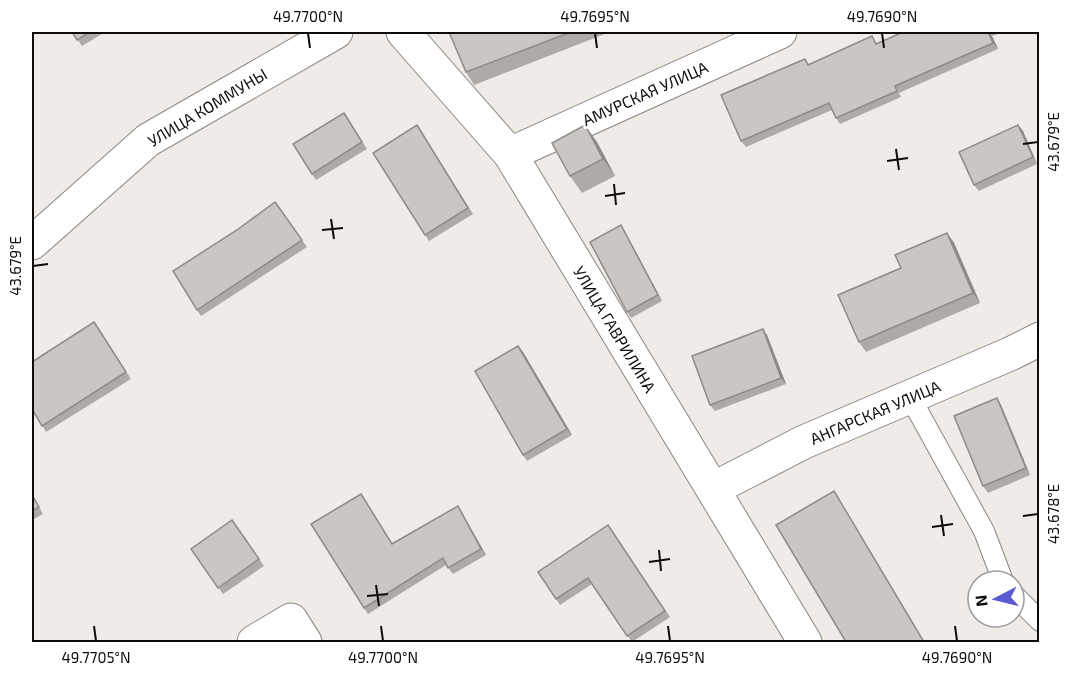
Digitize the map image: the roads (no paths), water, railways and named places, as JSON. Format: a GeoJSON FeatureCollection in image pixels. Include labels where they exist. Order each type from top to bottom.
{"type":"FeatureCollection","features":[{"type":"Feature","properties":{"kind":"street","name":"УЛИЦА КОММУНЫ"},"geometry":{"type":"LineString","coordinates":[[32,243],[148,140],[336,32]]}},
{"type":"Feature","properties":{"kind":"street","name":"УЛИЦА ГАВРИЛИНА"},"geometry":{"type":"LineString","coordinates":[[403,32],[510,154],[805,642]]}},
{"type":"Feature","properties":{"kind":"street","name":"АМУРСКАЯ УЛИЦА"},"geometry":{"type":"LineString","coordinates":[[510,154],[780,32]]}},
{"type":"Feature","properties":{"kind":"street","name":"АНГАРСКАЯ УЛИЦА"},"geometry":{"type":"LineString","coordinates":[[712,489],[804,442],[1040,339]]}},
{"type":"Feature","properties":{"kind":"street"},"geometry":{"type":"LineString","coordinates":[[254,642],[291,621],[305,642]]}},
{"type":"Feature","properties":{"kind":"lane"},"geometry":{"type":"LineString","coordinates":[[910,397],[984,531],[998,569]]}},
{"type":"Feature","properties":{"kind":"lane"},"geometry":{"type":"LineString","coordinates":[[1026,607],[1040,621]]}}]}
